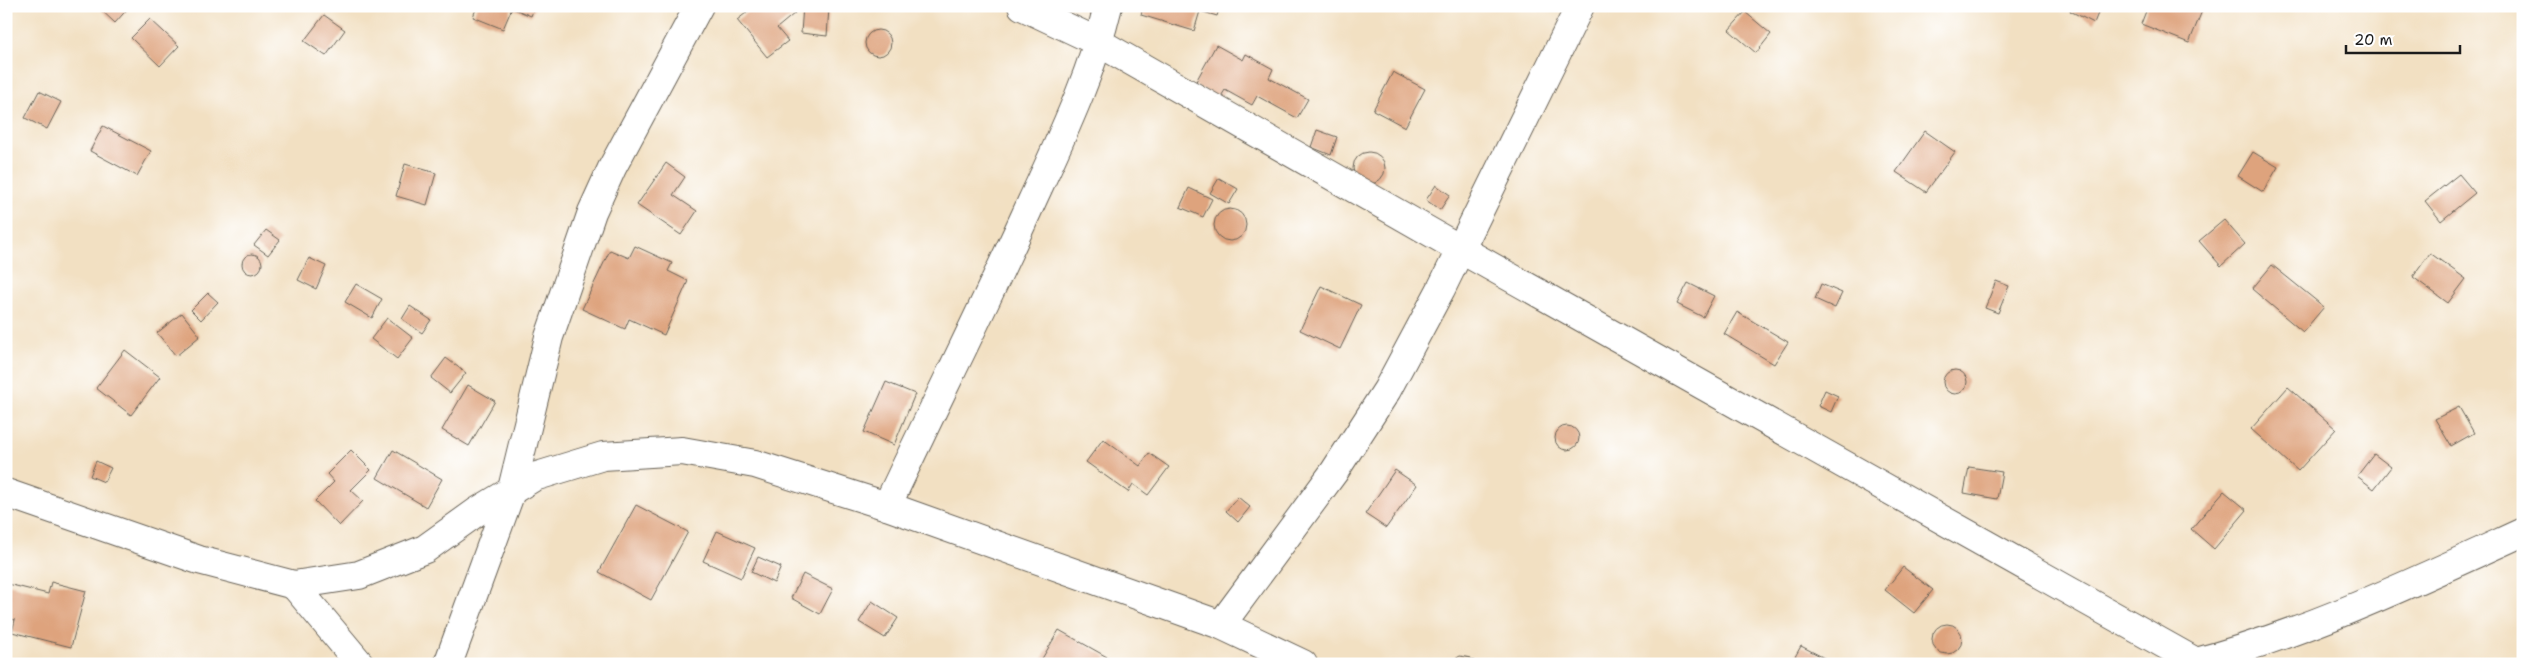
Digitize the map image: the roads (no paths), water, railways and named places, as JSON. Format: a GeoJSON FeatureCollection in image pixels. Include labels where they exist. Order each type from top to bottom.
{"type":"FeatureCollection","features":[{"type":"Feature","properties":{"kind":"street"},"geometry":{"type":"LineString","coordinates":[[448,664],[512,489],[549,337],[592,212],[612,168],[699,6]]}},
{"type":"Feature","properties":{"kind":"street"},"geometry":{"type":"LineString","coordinates":[[1022,6],[1098,42],[2193,663],[2244,649],[2316,623],[2523,532]]}},
{"type":"Feature","properties":{"kind":"street"},"geometry":{"type":"LineString","coordinates":[[887,506],[1018,233],[1067,124],[1098,42],[1108,6]]}},
{"type":"Feature","properties":{"kind":"street"},"geometry":{"type":"LineString","coordinates":[[1220,625],[1334,472],[1386,390],[1460,249],[1580,6]]}},
{"type":"Feature","properties":{"kind":"street"},"geometry":{"type":"LineString","coordinates":[[6,493],[199,560],[294,585],[359,575],[425,549],[512,489],[534,477],[603,456],[682,451],[755,464],[887,506],[1220,625],[1304,664]]}},
{"type":"Feature","properties":{"kind":"street"},"geometry":{"type":"LineString","coordinates":[[294,585],[360,664]]}}]}
